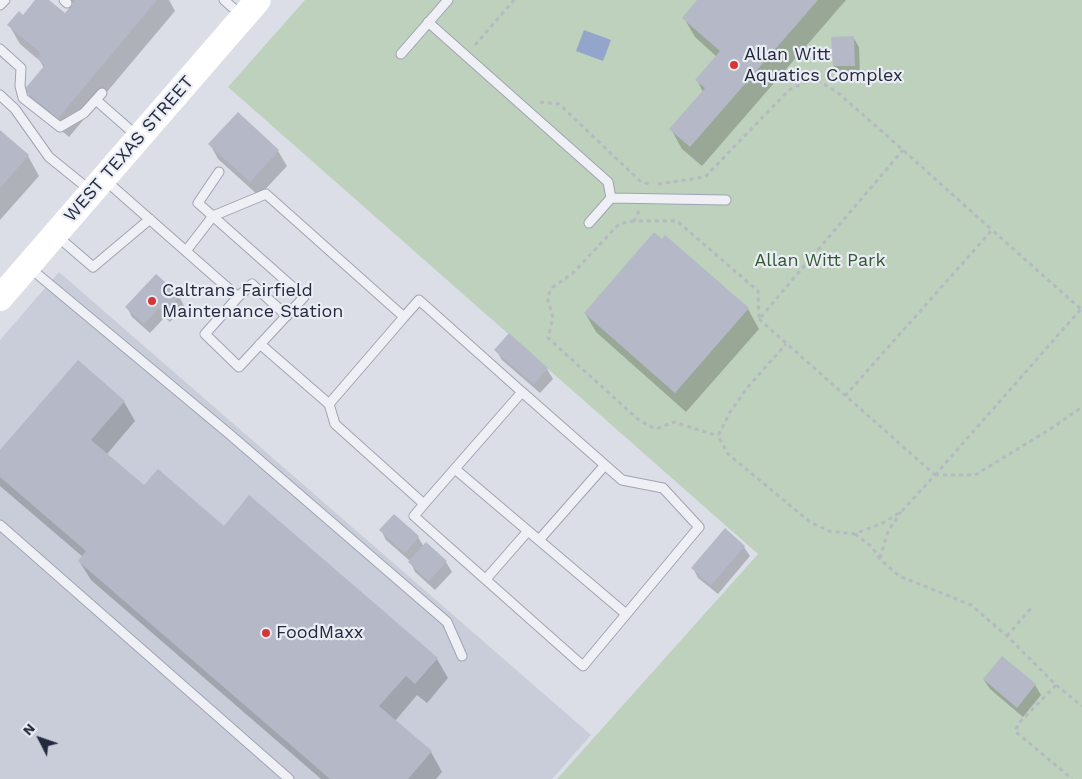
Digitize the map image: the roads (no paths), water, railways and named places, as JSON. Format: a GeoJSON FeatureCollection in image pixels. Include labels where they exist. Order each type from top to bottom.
{"type":"FeatureCollection","features":[{"type":"Feature","properties":{"kind":"main road","name":"WEST TEXAS STREET"},"geometry":{"type":"LineString","coordinates":[[0,298],[97,184],[251,9]]}},
{"type":"Feature","properties":{"kind":"lane"},"geometry":{"type":"LineString","coordinates":[[0,5],[5,0]]}},
{"type":"Feature","properties":{"kind":"lane"},"geometry":{"type":"LineString","coordinates":[[224,0],[251,9]]}},
{"type":"Feature","properties":{"kind":"lane"},"geometry":{"type":"LineString","coordinates":[[400,54],[448,0]]}},
{"type":"Feature","properties":{"kind":"lane"},"geometry":{"type":"LineString","coordinates":[[428,22],[608,182],[611,198]]}},
{"type":"Feature","properties":{"kind":"lane"},"geometry":{"type":"LineString","coordinates":[[0,49],[21,68],[20,86],[23,98],[60,127],[84,113],[99,96],[139,137]]}},
{"type":"Feature","properties":{"kind":"lane"},"geometry":{"type":"LineString","coordinates":[[0,95],[15,109],[50,157],[97,184],[150,219],[238,297]]}},
{"type":"Feature","properties":{"kind":"lane"},"geometry":{"type":"LineString","coordinates":[[219,172],[198,202],[304,297],[287,316],[239,367],[205,334],[252,284],[287,316]]}},
{"type":"Feature","properties":{"kind":"lane"},"geometry":{"type":"LineString","coordinates":[[186,250],[213,216],[266,194],[404,317]]}},
{"type":"Feature","properties":{"kind":"lane"},"geometry":{"type":"LineString","coordinates":[[611,198],[726,200]]}},
{"type":"Feature","properties":{"kind":"lane"},"geometry":{"type":"LineString","coordinates":[[589,223],[611,198]]}},
{"type":"Feature","properties":{"kind":"lane"},"geometry":{"type":"LineString","coordinates":[[54,234],[93,267],[150,219]]}},
{"type":"Feature","properties":{"kind":"lane"},"geometry":{"type":"LineString","coordinates":[[28,266],[227,432],[447,622],[462,656]]}},
{"type":"Feature","properties":{"kind":"lane"},"geometry":{"type":"LineString","coordinates":[[329,404],[419,300],[622,480],[662,488],[699,527],[583,666],[414,516],[522,392]]}},
{"type":"Feature","properties":{"kind":"lane"},"geometry":{"type":"LineString","coordinates":[[260,344],[329,404],[335,424],[424,504]]}},
{"type":"Feature","properties":{"kind":"lane"},"geometry":{"type":"LineString","coordinates":[[539,540],[604,465]]}},
{"type":"Feature","properties":{"kind":"lane"},"geometry":{"type":"LineString","coordinates":[[455,469],[626,614]]}},
{"type":"Feature","properties":{"kind":"lane"},"geometry":{"type":"LineString","coordinates":[[0,525],[289,779]]}},
{"type":"Feature","properties":{"kind":"lane"},"geometry":{"type":"LineString","coordinates":[[486,579],[528,531]]}},
{"type":"Feature","properties":{"kind":"water"},"geometry":{"type":"Polygon","coordinates":[[[584,30],[611,40],[603,61],[576,51],[584,30]]]}},
{"type":"Feature","properties":{"kind":"place","name":"Allan Witt Aquatics Complex"},"geometry":{"type":"Point","coordinates":[734,65]}},
{"type":"Feature","properties":{"kind":"place","name":"Caltrans Fairfield Maintenance Station"},"geometry":{"type":"Point","coordinates":[152,301]}},
{"type":"Feature","properties":{"kind":"place","name":"FoodMaxx"},"geometry":{"type":"Point","coordinates":[266,633]}},
{"type":"Feature","properties":{"kind":"park label","name":"Allan Witt Park"},"geometry":{"type":"Point","coordinates":[820,261]}}]}
